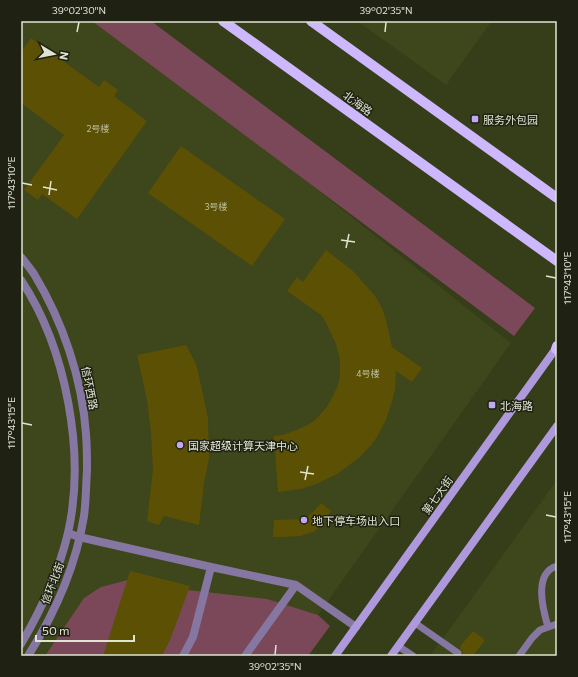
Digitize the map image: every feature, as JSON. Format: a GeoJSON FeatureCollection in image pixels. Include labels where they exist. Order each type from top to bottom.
{"type":"FeatureCollection","features":[{"type":"Feature","properties":{"kind":"main road","name":"北海路"},"geometry":{"type":"LineString","coordinates":[[223,21],[553,258],[557,264]]}},
{"type":"Feature","properties":{"kind":"main road"},"geometry":{"type":"LineString","coordinates":[[311,21],[557,198]]}},
{"type":"Feature","properties":{"kind":"main road","name":"第七大街"},"geometry":{"type":"LineString","coordinates":[[335,656],[557,348]]}},
{"type":"Feature","properties":{"kind":"main road"},"geometry":{"type":"LineString","coordinates":[[391,656],[557,426]]}},
{"type":"Feature","properties":{"kind":"street","name":"信环西路"},"geometry":{"type":"LineString","coordinates":[[21,256],[33,272],[54,311],[74,364],[79,384],[86,435],[87,456],[86,496],[79,537]]}},
{"type":"Feature","properties":{"kind":"street"},"geometry":{"type":"LineString","coordinates":[[21,280],[33,299],[48,330],[60,366],[68,402],[72,424],[74,487],[68,533],[79,537],[211,568],[296,584],[356,627]]}},
{"type":"Feature","properties":{"kind":"street","name":"信环北街"},"geometry":{"type":"LineString","coordinates":[[21,644],[44,601],[56,571],[68,533]]}},
{"type":"Feature","properties":{"kind":"street","name":"信环北街"},"geometry":{"type":"LineString","coordinates":[[28,656],[41,635],[60,596],[79,537]]}},
{"type":"Feature","properties":{"kind":"street"},"geometry":{"type":"LineString","coordinates":[[184,656],[193,637],[211,568]]}},
{"type":"Feature","properties":{"kind":"street"},"geometry":{"type":"LineString","coordinates":[[245,656],[296,584]]}},
{"type":"Feature","properties":{"kind":"lane"},"geometry":{"type":"LineString","coordinates":[[548,627],[544,613],[543,578],[550,569],[557,566]]}},
{"type":"Feature","properties":{"kind":"lane"},"geometry":{"type":"LineString","coordinates":[[415,623],[458,653]]}},
{"type":"Feature","properties":{"kind":"lane"},"geometry":{"type":"LineString","coordinates":[[519,656],[540,630],[557,624]]}},
{"type":"Feature","properties":{"kind":"lane"},"geometry":{"type":"LineString","coordinates":[[398,646],[413,656]]}},
{"type":"Feature","properties":{"kind":"shaded area"},"geometry":{"type":"Polygon","coordinates":[[[21,21],[104,21],[511,343],[289,656],[21,656],[21,21]]]}},
{"type":"Feature","properties":{"kind":"shaded area"},"geometry":{"type":"Polygon","coordinates":[[[92,21],[151,21],[535,308],[514,336],[92,21]]]}},
{"type":"Feature","properties":{"kind":"shaded area"},"geometry":{"type":"Polygon","coordinates":[[[357,21],[492,21],[446,85],[357,21]]]}},
{"type":"Feature","properties":{"kind":"shaded area"},"geometry":{"type":"Polygon","coordinates":[[[557,480],[557,656],[430,656],[557,480]]]}},
{"type":"Feature","properties":{"kind":"shaded area"},"geometry":{"type":"Polygon","coordinates":[[[139,577],[188,590],[267,599],[318,615],[330,626],[308,656],[45,656],[84,598],[101,587],[139,577]]]}},
{"type":"Feature","properties":{"kind":"building"},"geometry":{"type":"Polygon","coordinates":[[[31,38],[99,87],[104,80],[118,90],[114,96],[147,121],[77,219],[42,194],[38,200],[24,190],[64,135],[21,103],[21,52],[31,38]]]}},
{"type":"Feature","properties":{"kind":"building"},"geometry":{"type":"Polygon","coordinates":[[[181,146],[285,219],[252,266],[148,193],[181,146]]]}},
{"type":"Feature","properties":{"kind":"building"},"geometry":{"type":"Polygon","coordinates":[[[326,250],[353,271],[375,296],[382,308],[386,320],[392,347],[422,368],[412,382],[396,371],[395,389],[386,420],[377,437],[360,457],[337,474],[316,484],[301,489],[278,492],[274,436],[297,430],[311,423],[317,418],[331,400],[338,385],[340,376],[340,360],[336,344],[325,321],[321,315],[287,291],[297,277],[303,282],[326,250]]]}},
{"type":"Feature","properties":{"kind":"building","name":"国家超级计算天津中心"},"geometry":{"type":"Polygon","coordinates":[[[186,345],[196,364],[208,419],[209,458],[204,483],[199,525],[164,516],[159,525],[147,521],[153,470],[151,433],[147,400],[137,355],[186,345]]]}},
{"type":"Feature","properties":{"kind":"building","name":"地下停车场出入口"},"geometry":{"type":"Polygon","coordinates":[[[321,503],[331,511],[315,531],[301,536],[273,537],[274,520],[305,519],[321,503]]]}},
{"type":"Feature","properties":{"kind":"building"},"geometry":{"type":"Polygon","coordinates":[[[130,571],[190,586],[170,640],[162,656],[103,656],[130,571]]]}},
{"type":"Feature","properties":{"kind":"building"},"geometry":{"type":"Polygon","coordinates":[[[473,631],[485,640],[473,656],[462,656],[463,653],[460,648],[461,645],[473,631]]]}},
{"type":"Feature","properties":{"kind":"place","name":"服务外包园"},"geometry":{"type":"Point","coordinates":[475,119]}},
{"type":"Feature","properties":{"kind":"place","name":"北海路"},"geometry":{"type":"Point","coordinates":[492,405]}},
{"type":"Feature","properties":{"kind":"place","name":"国家超级计算天津中心"},"geometry":{"type":"Point","coordinates":[180,445]}},
{"type":"Feature","properties":{"kind":"place","name":"地下停车场出入口"},"geometry":{"type":"Point","coordinates":[304,520]}}]}
